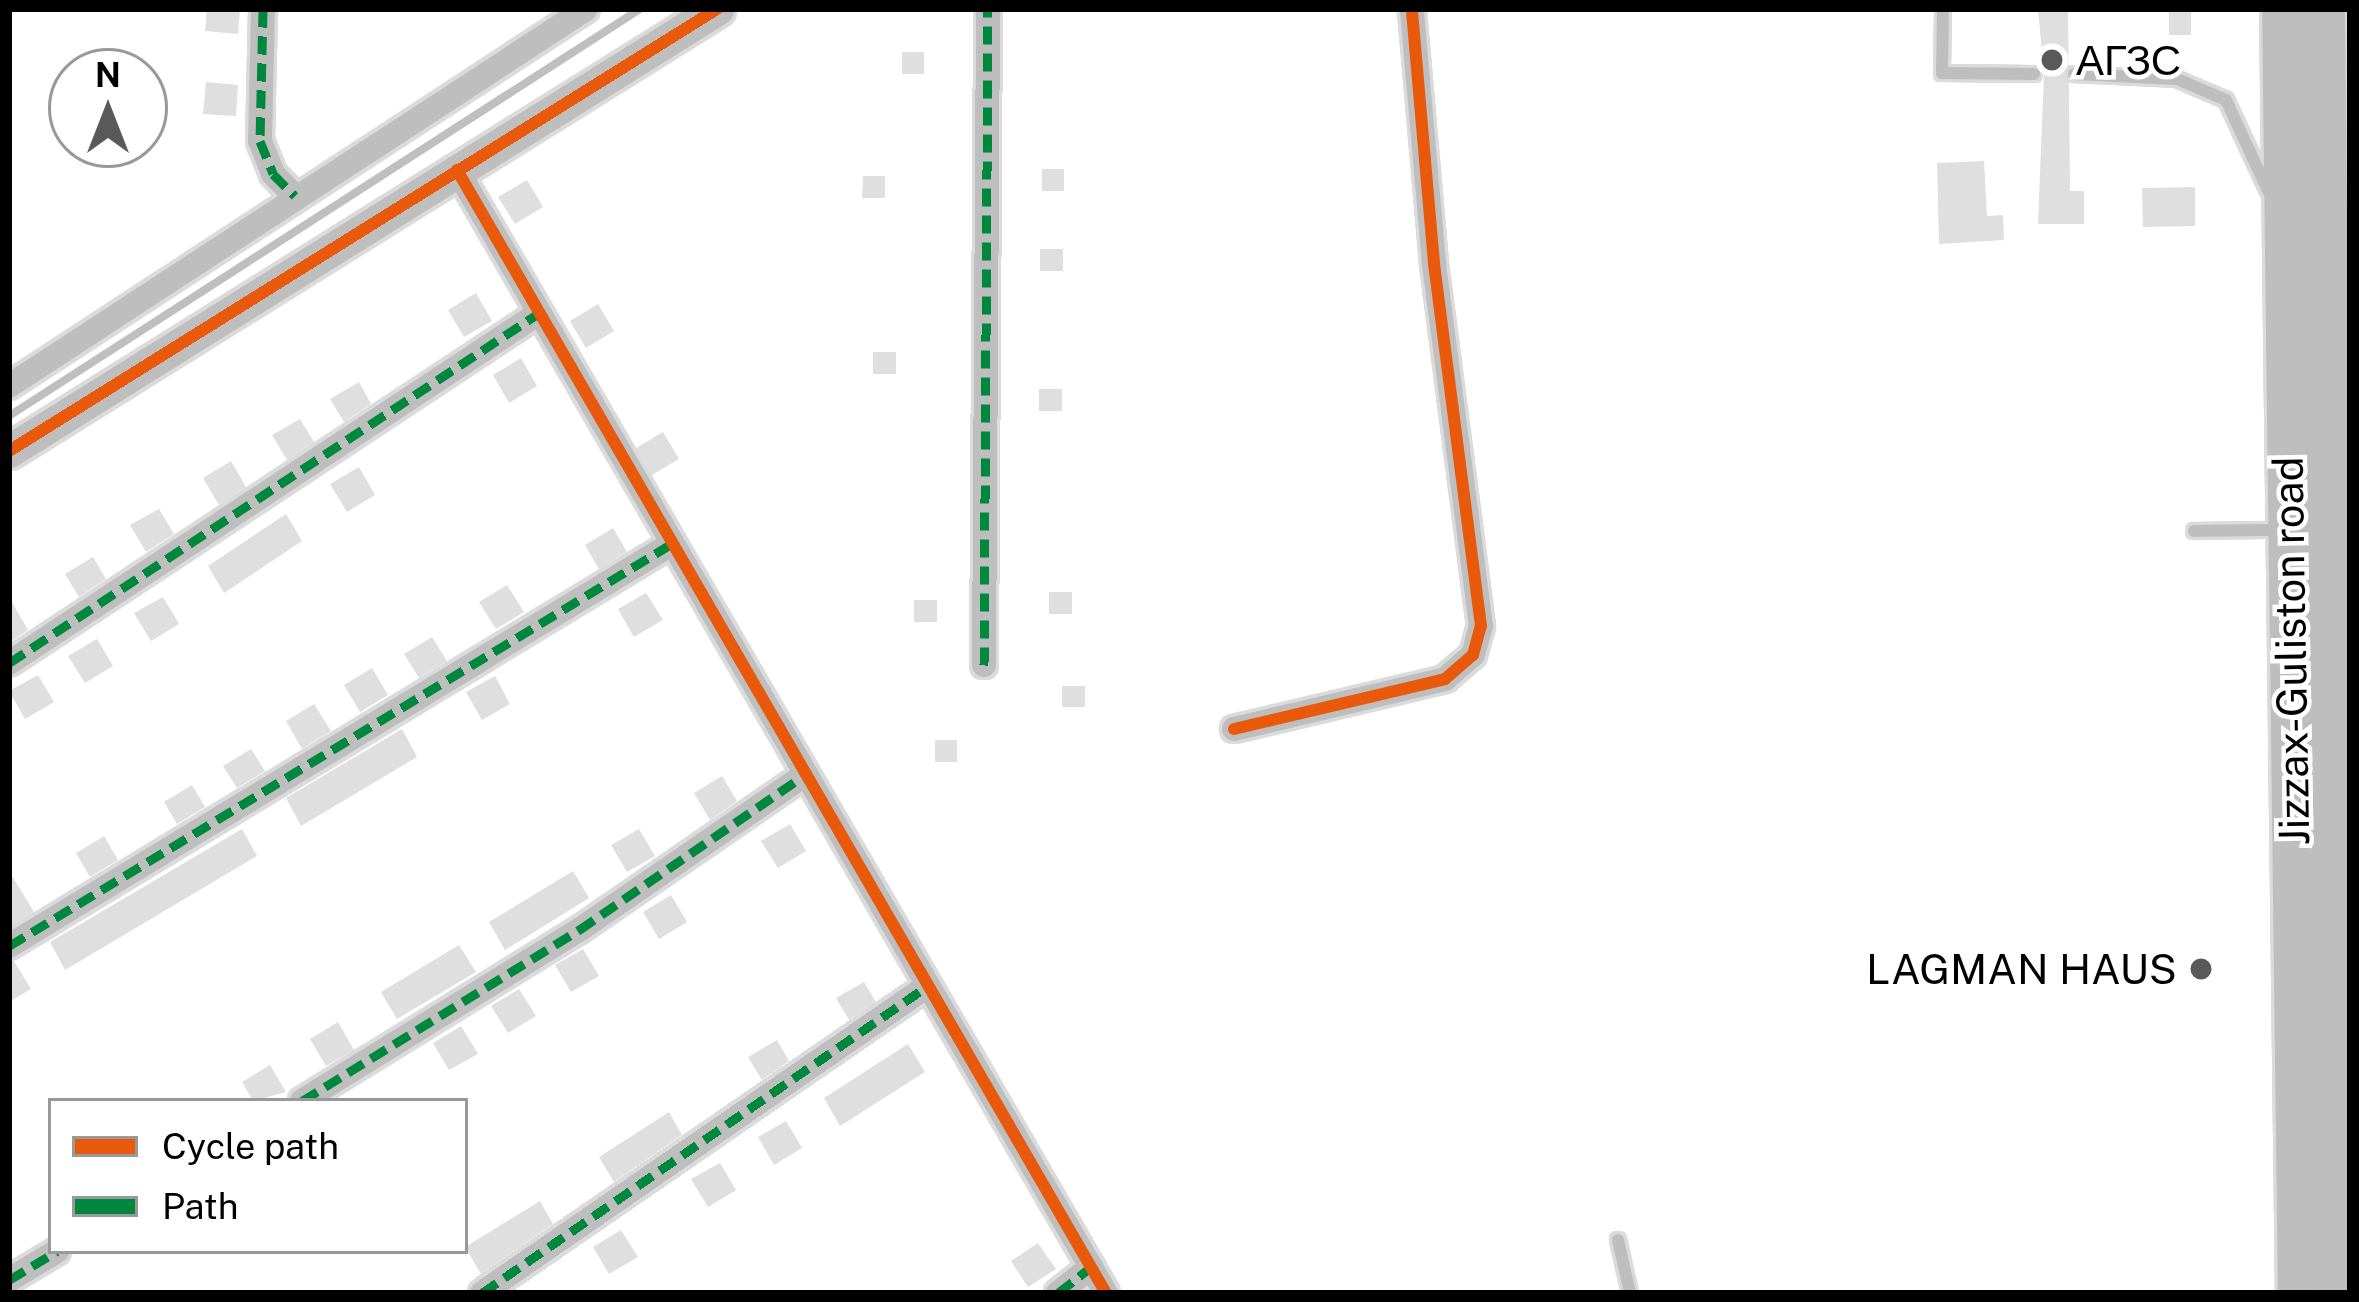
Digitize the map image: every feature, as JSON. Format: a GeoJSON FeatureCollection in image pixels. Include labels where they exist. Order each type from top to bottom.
{"type":"FeatureCollection","features":[{"type":"Feature","properties":{"kind":"highway","name":"Jizzax-Guliston road"},"geometry":{"type":"LineString","coordinates":[[2283,9],[2286,258],[2310,530],[2337,1293]]}},
{"type":"Feature","properties":{"kind":"highway","name":"Jizzax-Guliston road"},"geometry":{"type":"LineString","coordinates":[[2299,1293],[2310,530],[2324,9]]}},
{"type":"Feature","properties":{"kind":"street"},"geometry":{"type":"LineString","coordinates":[[263,9],[260,141],[273,174],[295,196]]}},
{"type":"Feature","properties":{"kind":"street"},"geometry":{"type":"LineString","coordinates":[[9,386],[586,9]]}},
{"type":"Feature","properties":{"kind":"street"},"geometry":{"type":"LineString","coordinates":[[9,451],[717,9]]}},
{"type":"Feature","properties":{"kind":"street"},"geometry":{"type":"LineString","coordinates":[[984,665],[988,9]]}},
{"type":"Feature","properties":{"kind":"street"},"geometry":{"type":"LineString","coordinates":[[1234,729],[1445,680],[1473,655],[1481,626],[1412,9]]}},
{"type":"Feature","properties":{"kind":"street"},"geometry":{"type":"LineString","coordinates":[[457,170],[668,546],[1106,1293]]}},
{"type":"Feature","properties":{"kind":"street"},"geometry":{"type":"LineString","coordinates":[[9,663],[536,315]]}},
{"type":"Feature","properties":{"kind":"street"},"geometry":{"type":"LineString","coordinates":[[9,946],[668,546]]}},
{"type":"Feature","properties":{"kind":"street"},"geometry":{"type":"LineString","coordinates":[[307,1098],[579,930],[803,776]]}},
{"type":"Feature","properties":{"kind":"street"},"geometry":{"type":"LineString","coordinates":[[482,1293],[926,987]]}},
{"type":"Feature","properties":{"kind":"street"},"geometry":{"type":"LineString","coordinates":[[9,1280],[52,1254]]}},
{"type":"Feature","properties":{"kind":"street"},"geometry":{"type":"LineString","coordinates":[[1058,1293],[1091,1267]]}},
{"type":"Feature","properties":{"kind":"lane"},"geometry":{"type":"LineString","coordinates":[[1942,9],[1942,73],[2034,74]]}},
{"type":"Feature","properties":{"kind":"lane"},"geometry":{"type":"LineString","coordinates":[[2074,74],[2177,80],[2226,100],[2258,156],[2286,258]]}},
{"type":"Feature","properties":{"kind":"lane"},"geometry":{"type":"LineString","coordinates":[[2194,531],[2310,530]]}},
{"type":"Feature","properties":{"kind":"lane"},"geometry":{"type":"LineString","coordinates":[[1618,1240],[1630,1293]]}},
{"type":"Feature","properties":{"kind":"building"},"geometry":{"type":"Polygon","coordinates":[[[207,9],[240,9],[238,34],[205,31],[207,9]]]}},
{"type":"Feature","properties":{"kind":"building"},"geometry":{"type":"Polygon","coordinates":[[[2038,9],[2068,9],[2070,191],[2084,191],[2084,224],[2038,224],[2044,73],[2038,9]]]}},
{"type":"Feature","properties":{"kind":"building"},"geometry":{"type":"Polygon","coordinates":[[[2169,9],[2191,9],[2191,35],[2169,35],[2169,9]]]}},
{"type":"Feature","properties":{"kind":"building"},"geometry":{"type":"Polygon","coordinates":[[[902,52],[924,52],[924,74],[902,74],[902,52]]]}},
{"type":"Feature","properties":{"kind":"building"},"geometry":{"type":"Polygon","coordinates":[[[206,82],[238,85],[236,116],[203,114],[206,82]]]}},
{"type":"Feature","properties":{"kind":"building"},"geometry":{"type":"Polygon","coordinates":[[[1984,161],[1987,216],[2003,215],[2004,240],[1939,244],[1937,163],[1984,161]]]}},
{"type":"Feature","properties":{"kind":"building"},"geometry":{"type":"Polygon","coordinates":[[[1042,169],[1064,169],[1064,191],[1042,191],[1042,169]]]}},
{"type":"Feature","properties":{"kind":"building"},"geometry":{"type":"Polygon","coordinates":[[[863,176],[885,176],[885,198],[862,198],[863,176]]]}},
{"type":"Feature","properties":{"kind":"building"},"geometry":{"type":"Polygon","coordinates":[[[527,180],[543,207],[515,224],[498,197],[527,180]]]}},
{"type":"Feature","properties":{"kind":"building"},"geometry":{"type":"Polygon","coordinates":[[[2195,187],[2195,226],[2143,227],[2142,188],[2195,187]]]}},
{"type":"Feature","properties":{"kind":"building"},"geometry":{"type":"Polygon","coordinates":[[[1040,249],[1063,249],[1063,271],[1040,271],[1040,249]]]}},
{"type":"Feature","properties":{"kind":"building"},"geometry":{"type":"Polygon","coordinates":[[[476,293],[492,321],[464,337],[448,310],[476,293]]]}},
{"type":"Feature","properties":{"kind":"building"},"geometry":{"type":"Polygon","coordinates":[[[598,304],[614,331],[586,348],[570,321],[598,304]]]}},
{"type":"Feature","properties":{"kind":"building"},"geometry":{"type":"Polygon","coordinates":[[[873,352],[896,352],[896,374],[873,374],[873,352]]]}},
{"type":"Feature","properties":{"kind":"building"},"geometry":{"type":"Polygon","coordinates":[[[521,358],[537,386],[509,403],[493,375],[521,358]]]}},
{"type":"Feature","properties":{"kind":"building"},"geometry":{"type":"Polygon","coordinates":[[[359,382],[371,404],[344,422],[330,399],[359,382]]]}},
{"type":"Feature","properties":{"kind":"building"},"geometry":{"type":"Polygon","coordinates":[[[1039,389],[1062,389],[1062,411],[1039,411],[1039,389]]]}},
{"type":"Feature","properties":{"kind":"building"},"geometry":{"type":"Polygon","coordinates":[[[300,419],[314,442],[287,460],[272,435],[300,419]]]}},
{"type":"Feature","properties":{"kind":"building"},"geometry":{"type":"Polygon","coordinates":[[[663,432],[679,459],[652,475],[636,448],[663,432]]]}},
{"type":"Feature","properties":{"kind":"building"},"geometry":{"type":"Polygon","coordinates":[[[231,461],[246,487],[219,505],[203,478],[231,461]]]}},
{"type":"Feature","properties":{"kind":"building"},"geometry":{"type":"Polygon","coordinates":[[[359,467],[375,495],[347,512],[330,484],[359,467]]]}},
{"type":"Feature","properties":{"kind":"building"},"geometry":{"type":"Polygon","coordinates":[[[159,509],[174,534],[146,552],[130,525],[159,509]]]}},
{"type":"Feature","properties":{"kind":"building"},"geometry":{"type":"Polygon","coordinates":[[[286,514],[302,541],[224,593],[208,566],[286,514]]]}},
{"type":"Feature","properties":{"kind":"building"},"geometry":{"type":"Polygon","coordinates":[[[613,528],[627,552],[599,569],[585,545],[613,528]]]}},
{"type":"Feature","properties":{"kind":"building"},"geometry":{"type":"Polygon","coordinates":[[[93,557],[106,579],[79,597],[65,574],[93,557]]]}},
{"type":"Feature","properties":{"kind":"building"},"geometry":{"type":"Polygon","coordinates":[[[507,585],[524,612],[496,629],[479,602],[507,585]]]}},
{"type":"Feature","properties":{"kind":"building"},"geometry":{"type":"Polygon","coordinates":[[[1049,592],[1072,592],[1072,614],[1049,614],[1049,592]]]}},
{"type":"Feature","properties":{"kind":"building"},"geometry":{"type":"Polygon","coordinates":[[[646,593],[663,620],[634,637],[618,609],[646,593]]]}},
{"type":"Feature","properties":{"kind":"building"},"geometry":{"type":"Polygon","coordinates":[[[9,597],[28,630],[9,643],[9,597]]]}},
{"type":"Feature","properties":{"kind":"building"},"geometry":{"type":"Polygon","coordinates":[[[163,597],[179,624],[151,641],[134,613],[163,597]]]}},
{"type":"Feature","properties":{"kind":"building"},"geometry":{"type":"Polygon","coordinates":[[[914,600],[937,600],[937,622],[914,622],[914,600]]]}},
{"type":"Feature","properties":{"kind":"building"},"geometry":{"type":"Polygon","coordinates":[[[432,637],[447,661],[419,678],[404,654],[432,637]]]}},
{"type":"Feature","properties":{"kind":"building"},"geometry":{"type":"Polygon","coordinates":[[[97,639],[113,666],[85,683],[68,656],[97,639]]]}},
{"type":"Feature","properties":{"kind":"building"},"geometry":{"type":"Polygon","coordinates":[[[372,668],[388,695],[360,712],[344,685],[372,668]]]}},
{"type":"Feature","properties":{"kind":"building"},"geometry":{"type":"Polygon","coordinates":[[[38,675],[54,702],[25,719],[9,691],[38,675]]]}},
{"type":"Feature","properties":{"kind":"building"},"geometry":{"type":"Polygon","coordinates":[[[495,676],[510,704],[482,720],[466,692],[495,676]]]}},
{"type":"Feature","properties":{"kind":"building"},"geometry":{"type":"Polygon","coordinates":[[[1062,686],[1085,686],[1085,707],[1062,707],[1062,686]]]}},
{"type":"Feature","properties":{"kind":"building"},"geometry":{"type":"Polygon","coordinates":[[[314,704],[331,731],[302,749],[286,721],[314,704]]]}},
{"type":"Feature","properties":{"kind":"building"},"geometry":{"type":"Polygon","coordinates":[[[402,729],[417,757],[301,826],[286,798],[402,729]]]}},
{"type":"Feature","properties":{"kind":"building"},"geometry":{"type":"Polygon","coordinates":[[[935,740],[957,740],[957,762],[935,762],[935,740]]]}},
{"type":"Feature","properties":{"kind":"building"},"geometry":{"type":"Polygon","coordinates":[[[251,749],[265,771],[237,788],[223,766],[251,749]]]}},
{"type":"Feature","properties":{"kind":"building"},"geometry":{"type":"Polygon","coordinates":[[[722,776],[737,801],[710,820],[694,793],[722,776]]]}},
{"type":"Feature","properties":{"kind":"building"},"geometry":{"type":"Polygon","coordinates":[[[192,785],[205,807],[177,824],[164,802],[192,785]]]}},
{"type":"Feature","properties":{"kind":"building"},"geometry":{"type":"Polygon","coordinates":[[[790,824],[806,851],[778,868],[761,841],[790,824]]]}},
{"type":"Feature","properties":{"kind":"building"},"geometry":{"type":"Polygon","coordinates":[[[242,829],[257,856],[65,970],[50,942],[242,829]]]}},
{"type":"Feature","properties":{"kind":"building"},"geometry":{"type":"Polygon","coordinates":[[[639,829],[655,856],[627,872],[611,845],[639,829]]]}},
{"type":"Feature","properties":{"kind":"building"},"geometry":{"type":"Polygon","coordinates":[[[104,836],[118,860],[90,877],[76,853],[104,836]]]}},
{"type":"Feature","properties":{"kind":"building"},"geometry":{"type":"Polygon","coordinates":[[[9,871],[34,912],[9,927],[9,871]]]}},
{"type":"Feature","properties":{"kind":"building"},"geometry":{"type":"Polygon","coordinates":[[[573,871],[589,898],[505,950],[489,922],[573,871]]]}},
{"type":"Feature","properties":{"kind":"building"},"geometry":{"type":"Polygon","coordinates":[[[671,895],[687,922],[659,939],[643,912],[671,895]]]}},
{"type":"Feature","properties":{"kind":"building"},"geometry":{"type":"Polygon","coordinates":[[[459,945],[476,972],[397,1019],[381,992],[459,945]]]}},
{"type":"Feature","properties":{"kind":"building"},"geometry":{"type":"Polygon","coordinates":[[[583,949],[599,976],[571,992],[555,965],[583,949]]]}},
{"type":"Feature","properties":{"kind":"building"},"geometry":{"type":"Polygon","coordinates":[[[14,961],[31,989],[9,1002],[9,962],[14,961]]]}},
{"type":"Feature","properties":{"kind":"building"},"geometry":{"type":"Polygon","coordinates":[[[864,982],[876,1002],[849,1020],[836,998],[864,982]]]}},
{"type":"Feature","properties":{"kind":"building"},"geometry":{"type":"Polygon","coordinates":[[[519,989],[536,1016],[508,1033],[491,1006],[519,989]]]}},
{"type":"Feature","properties":{"kind":"building"},"geometry":{"type":"Polygon","coordinates":[[[338,1022],[354,1050],[326,1066],[310,1039],[338,1022]]]}},
{"type":"Feature","properties":{"kind":"building"},"geometry":{"type":"Polygon","coordinates":[[[461,1026],[478,1054],[449,1070],[433,1043],[461,1026]]]}},
{"type":"Feature","properties":{"kind":"building"},"geometry":{"type":"Polygon","coordinates":[[[777,1040],[789,1061],[762,1080],[748,1057],[777,1040]]]}},
{"type":"Feature","properties":{"kind":"building"},"geometry":{"type":"Polygon","coordinates":[[[908,1044],[925,1072],[840,1126],[824,1098],[908,1044]]]}},
{"type":"Feature","properties":{"kind":"building"},"geometry":{"type":"Polygon","coordinates":[[[270,1065],[286,1092],[251,1098],[242,1082],[270,1065]]]}},
{"type":"Feature","properties":{"kind":"building"},"geometry":{"type":"Polygon","coordinates":[[[669,1112],[682,1135],[614,1182],[599,1157],[669,1112]]]}},
{"type":"Feature","properties":{"kind":"building"},"geometry":{"type":"Polygon","coordinates":[[[786,1121],[802,1148],[774,1165],[758,1137],[786,1121]]]}},
{"type":"Feature","properties":{"kind":"building"},"geometry":{"type":"Polygon","coordinates":[[[720,1163],[736,1190],[708,1207],[691,1179],[720,1163]]]}},
{"type":"Feature","properties":{"kind":"building"},"geometry":{"type":"Polygon","coordinates":[[[540,1201],[553,1224],[481,1274],[468,1245],[540,1201]]]}},
{"type":"Feature","properties":{"kind":"building"},"geometry":{"type":"Polygon","coordinates":[[[621,1230],[638,1257],[609,1274],[593,1247],[621,1230]]]}},
{"type":"Feature","properties":{"kind":"building"},"geometry":{"type":"Polygon","coordinates":[[[1038,1243],[1056,1269],[1028,1287],[1011,1261],[1038,1243]]]}},
{"type":"Feature","properties":{"kind":"waterway"},"geometry":{"type":"LineString","coordinates":[[9,416],[640,9]]}},
{"type":"Feature","properties":{"kind":"marked path"},"geometry":{"type":"LineString","coordinates":[[263,9],[260,141],[273,174],[295,196]]}},
{"type":"Feature","properties":{"kind":"marked path"},"geometry":{"type":"LineString","coordinates":[[984,665],[988,9]]}},
{"type":"Feature","properties":{"kind":"marked path"},"geometry":{"type":"LineString","coordinates":[[9,663],[536,315]]}},
{"type":"Feature","properties":{"kind":"marked path"},"geometry":{"type":"LineString","coordinates":[[9,946],[668,546]]}},
{"type":"Feature","properties":{"kind":"marked path"},"geometry":{"type":"LineString","coordinates":[[307,1098],[579,930],[803,776]]}},
{"type":"Feature","properties":{"kind":"marked path"},"geometry":{"type":"LineString","coordinates":[[482,1293],[926,987]]}},
{"type":"Feature","properties":{"kind":"marked path"},"geometry":{"type":"LineString","coordinates":[[9,1280],[52,1254]]}},
{"type":"Feature","properties":{"kind":"marked path"},"geometry":{"type":"LineString","coordinates":[[1058,1293],[1091,1267]]}},
{"type":"Feature","properties":{"kind":"cycle path"},"geometry":{"type":"LineString","coordinates":[[9,451],[717,9]]}},
{"type":"Feature","properties":{"kind":"cycle path"},"geometry":{"type":"LineString","coordinates":[[1234,729],[1445,679],[1473,655],[1481,626],[1434,263],[1412,9]]}},
{"type":"Feature","properties":{"kind":"cycle path"},"geometry":{"type":"LineString","coordinates":[[457,170],[1106,1293]]}},
{"type":"Feature","properties":{"kind":"place","name":"АГЗС"},"geometry":{"type":"Point","coordinates":[2052,60]}},
{"type":"Feature","properties":{"kind":"place","name":"LAGMAN HAUS"},"geometry":{"type":"Point","coordinates":[2201,969]}}]}
